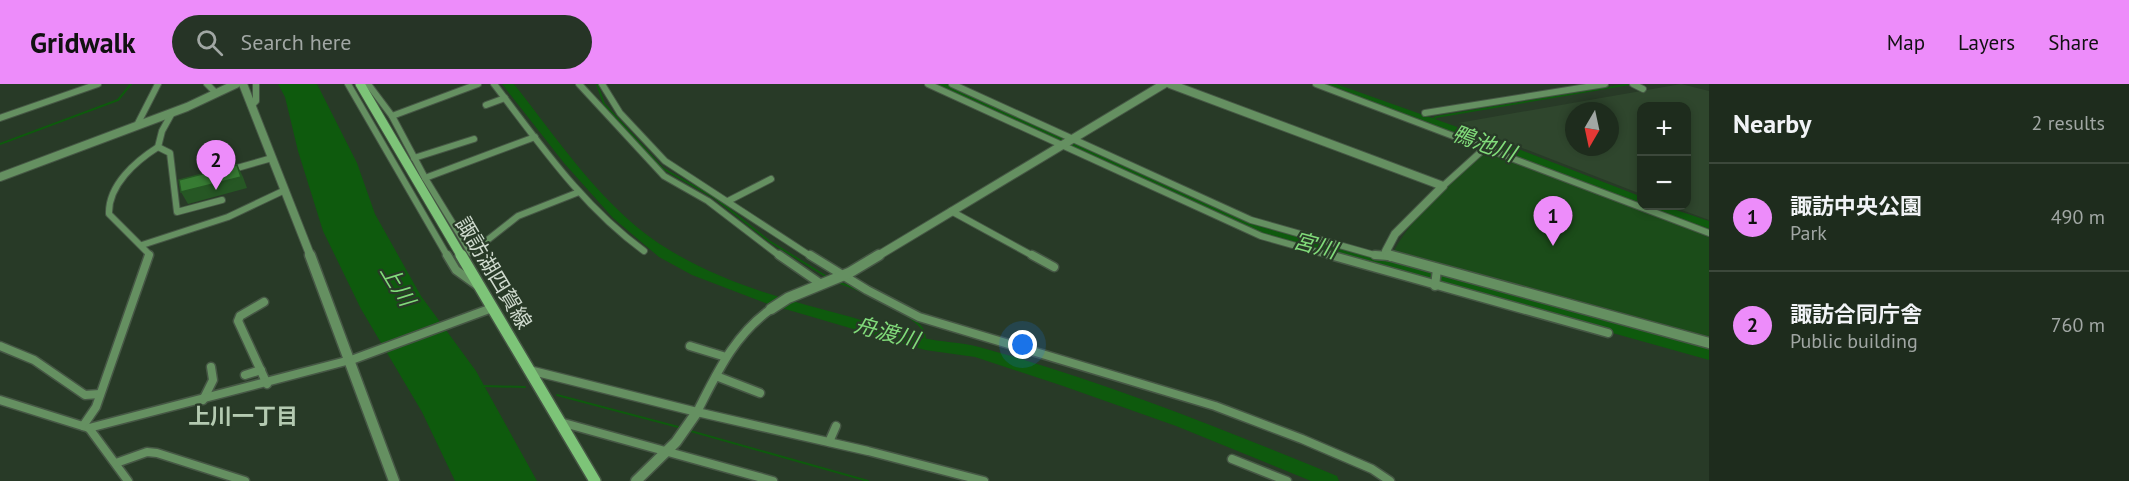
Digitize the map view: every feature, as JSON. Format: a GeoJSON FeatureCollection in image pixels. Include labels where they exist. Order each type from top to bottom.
{"type":"FeatureCollection","features":[{"type":"Feature","properties":{"kind":"main road","name":"諏訪湖四賀線"},"geometry":{"type":"LineString","coordinates":[[360,84],[479,287],[489,309],[529,370],[595,481]]}},
{"type":"Feature","properties":{"kind":"street"},"geometry":{"type":"LineString","coordinates":[[0,118],[98,84]]}},
{"type":"Feature","properties":{"kind":"street"},"geometry":{"type":"LineString","coordinates":[[137,125],[158,84]]}},
{"type":"Feature","properties":{"kind":"street"},"geometry":{"type":"LineString","coordinates":[[207,84],[216,93]]}},
{"type":"Feature","properties":{"kind":"street"},"geometry":{"type":"LineString","coordinates":[[0,177],[172,113],[236,84]]}},
{"type":"Feature","properties":{"kind":"street"},"geometry":{"type":"LineString","coordinates":[[243,84],[351,360],[394,481]]}},
{"type":"Feature","properties":{"kind":"street"},"geometry":{"type":"LineString","coordinates":[[251,106],[256,101],[256,84]]}},
{"type":"Feature","properties":{"kind":"street"},"geometry":{"type":"LineString","coordinates":[[348,84],[456,270],[479,287]]}},
{"type":"Feature","properties":{"kind":"street"},"geometry":{"type":"LineString","coordinates":[[368,84],[380,105],[386,108],[392,116],[425,178],[471,253],[518,216],[579,192]]}},
{"type":"Feature","properties":{"kind":"street"},"geometry":{"type":"LineString","coordinates":[[392,116],[478,84]]}},
{"type":"Feature","properties":{"kind":"street"},"geometry":{"type":"LineString","coordinates":[[494,84],[579,192],[609,224],[644,251]]}},
{"type":"Feature","properties":{"kind":"street"},"geometry":{"type":"LineString","coordinates":[[579,84],[664,176],[708,201],[766,247],[821,284]]}},
{"type":"Feature","properties":{"kind":"street"},"geometry":{"type":"LineString","coordinates":[[602,84],[609,100],[658,155],[676,169],[843,276],[919,317],[1215,406],[1312,443],[1372,469],[1390,481]]}},
{"type":"Feature","properties":{"kind":"street"},"geometry":{"type":"LineString","coordinates":[[928,84],[1261,236],[1608,333]]}},
{"type":"Feature","properties":{"kind":"street"},"geometry":{"type":"LineString","coordinates":[[952,84],[1258,222],[1709,343]]}},
{"type":"Feature","properties":{"kind":"street"},"geometry":{"type":"LineString","coordinates":[[636,481],[668,451],[697,412],[726,357],[746,327],[788,298],[843,276],[1164,84]]}},
{"type":"Feature","properties":{"kind":"street"},"geometry":{"type":"LineString","coordinates":[[1170,84],[1443,186]]}},
{"type":"Feature","properties":{"kind":"street"},"geometry":{"type":"LineString","coordinates":[[1316,84],[1709,233]]}},
{"type":"Feature","properties":{"kind":"street"},"geometry":{"type":"LineString","coordinates":[[1425,114],[1605,84]]}},
{"type":"Feature","properties":{"kind":"street"},"geometry":{"type":"LineString","coordinates":[[1633,84],[1642,89]]}},
{"type":"Feature","properties":{"kind":"street"},"geometry":{"type":"LineString","coordinates":[[486,105],[505,98]]}},
{"type":"Feature","properties":{"kind":"street"},"geometry":{"type":"LineString","coordinates":[[86,427],[96,407],[149,259],[149,254],[142,245],[109,214],[108,208],[120,178],[132,164],[158,147],[162,131],[172,113]]}},
{"type":"Feature","properties":{"kind":"street"},"geometry":{"type":"LineString","coordinates":[[425,178],[535,136]]}},
{"type":"Feature","properties":{"kind":"street"},"geometry":{"type":"LineString","coordinates":[[414,158],[474,139]]}},
{"type":"Feature","properties":{"kind":"street"},"geometry":{"type":"LineString","coordinates":[[158,147],[170,153],[177,213],[222,200]]}},
{"type":"Feature","properties":{"kind":"street"},"geometry":{"type":"LineString","coordinates":[[1389,256],[1386,251],[1395,234],[1485,147]]}},
{"type":"Feature","properties":{"kind":"street"},"geometry":{"type":"LineString","coordinates":[[218,173],[272,158]]}},
{"type":"Feature","properties":{"kind":"street"},"geometry":{"type":"LineString","coordinates":[[728,201],[771,179]]}},
{"type":"Feature","properties":{"kind":"street"},"geometry":{"type":"LineString","coordinates":[[174,185],[184,182]]}},
{"type":"Feature","properties":{"kind":"street"},"geometry":{"type":"LineString","coordinates":[[142,245],[228,218],[285,190]]}},
{"type":"Feature","properties":{"kind":"street"},"geometry":{"type":"LineString","coordinates":[[951,211],[1054,267]]}},
{"type":"Feature","properties":{"kind":"street"},"geometry":{"type":"LineString","coordinates":[[1436,285],[1438,271]]}},
{"type":"Feature","properties":{"kind":"street"},"geometry":{"type":"LineString","coordinates":[[264,302],[240,316],[238,321],[267,384]]}},
{"type":"Feature","properties":{"kind":"street"},"geometry":{"type":"LineString","coordinates":[[0,400],[86,427],[267,384],[351,360],[489,309]]}},
{"type":"Feature","properties":{"kind":"street"},"geometry":{"type":"LineString","coordinates":[[0,346],[34,360],[85,395],[100,394]]}},
{"type":"Feature","properties":{"kind":"street"},"geometry":{"type":"LineString","coordinates":[[690,346],[726,357]]}},
{"type":"Feature","properties":{"kind":"street"},"geometry":{"type":"LineString","coordinates":[[203,400],[213,380],[211,367]]}},
{"type":"Feature","properties":{"kind":"street"},"geometry":{"type":"LineString","coordinates":[[245,375],[261,370]]}},
{"type":"Feature","properties":{"kind":"street"},"geometry":{"type":"LineString","coordinates":[[529,370],[984,481]]}},
{"type":"Feature","properties":{"kind":"street"},"geometry":{"type":"LineString","coordinates":[[716,375],[760,393]]}},
{"type":"Feature","properties":{"kind":"street"},"geometry":{"type":"LineString","coordinates":[[560,422],[773,481]]}},
{"type":"Feature","properties":{"kind":"street"},"geometry":{"type":"LineString","coordinates":[[829,442],[836,426]]}},
{"type":"Feature","properties":{"kind":"street"},"geometry":{"type":"LineString","coordinates":[[86,427],[128,481]]}},
{"type":"Feature","properties":{"kind":"street"},"geometry":{"type":"LineString","coordinates":[[116,463],[141,454],[157,453],[245,481]]}},
{"type":"Feature","properties":{"kind":"street"},"geometry":{"type":"LineString","coordinates":[[1232,459],[1287,481]]}},
{"type":"Feature","properties":{"kind":"shaded area"},"geometry":{"type":"Polygon","coordinates":[[[1681,84],[1709,91],[1709,220],[1682,210],[1691,210],[1691,102],[1637,102],[1637,192],[1458,123],[1565,104],[1565,156],[1619,156],[1619,102],[1578,102],[1681,84]]]}},
{"type":"Feature","properties":{"kind":"shaded area"},"geometry":{"type":"Polygon","coordinates":[[[1485,151],[1709,236],[1709,340],[1393,253],[1411,225],[1485,151]]]}},
{"type":"Feature","properties":{"kind":"water","name":"上川"},"geometry":{"type":"Polygon","coordinates":[[[278,84],[317,84],[357,163],[375,214],[421,296],[476,371],[537,481],[455,481],[422,412],[361,309],[323,231],[298,151],[285,97],[278,84]]]}},
{"type":"Feature","properties":{"kind":"building"},"geometry":{"type":"Polygon","coordinates":[[[237,165],[241,177],[181,192],[179,180],[237,165]]]}},
{"type":"Feature","properties":{"kind":"waterway"},"geometry":{"type":"LineString","coordinates":[[0,144],[118,100],[131,84]]}},
{"type":"Feature","properties":{"kind":"waterway","name":"舟渡川"},"geometry":{"type":"LineString","coordinates":[[508,84],[569,161],[617,215],[635,232],[664,253],[697,272],[734,287],[813,312],[925,344],[979,353],[1069,382],[1182,422],[1330,481]]}},
{"type":"Feature","properties":{"kind":"waterway"},"geometry":{"type":"LineString","coordinates":[[597,84],[604,104],[662,168],[715,198],[769,241],[827,277]]}},
{"type":"Feature","properties":{"kind":"waterway","name":"宮川"},"geometry":{"type":"LineString","coordinates":[[939,84],[1264,231],[1709,354]]}},
{"type":"Feature","properties":{"kind":"waterway","name":"鴨池川"},"geometry":{"type":"LineString","coordinates":[[1326,84],[1504,148],[1637,200]]}},
{"type":"Feature","properties":{"kind":"waterway"},"geometry":{"type":"LineString","coordinates":[[1430,122],[1436,117],[1630,84]]}},
{"type":"Feature","properties":{"kind":"waterway","name":"鴨池川"},"geometry":{"type":"LineString","coordinates":[[1663,210],[1709,226]]}},
{"type":"Feature","properties":{"kind":"waterway"},"geometry":{"type":"LineString","coordinates":[[837,282],[897,309],[923,330],[925,344]]}},
{"type":"Feature","properties":{"kind":"waterway"},"geometry":{"type":"LineString","coordinates":[[482,386],[525,387]]}},
{"type":"Feature","properties":{"kind":"waterway"},"geometry":{"type":"LineString","coordinates":[[557,395],[682,428]]}},
{"type":"Feature","properties":{"kind":"waterway"},"geometry":{"type":"LineString","coordinates":[[687,430],[868,481]]}},
{"type":"Feature","properties":{"kind":"place","name":"諏訪合同庁舎"},"geometry":{"type":"Point","coordinates":[216,190]}},
{"type":"Feature","properties":{"kind":"place","name":"諏訪中央公園"},"geometry":{"type":"Point","coordinates":[1553,246]}},
{"type":"Feature","properties":{"kind":"district","name":"上川一丁目"},"geometry":{"type":"Point","coordinates":[243,416]}}]}
